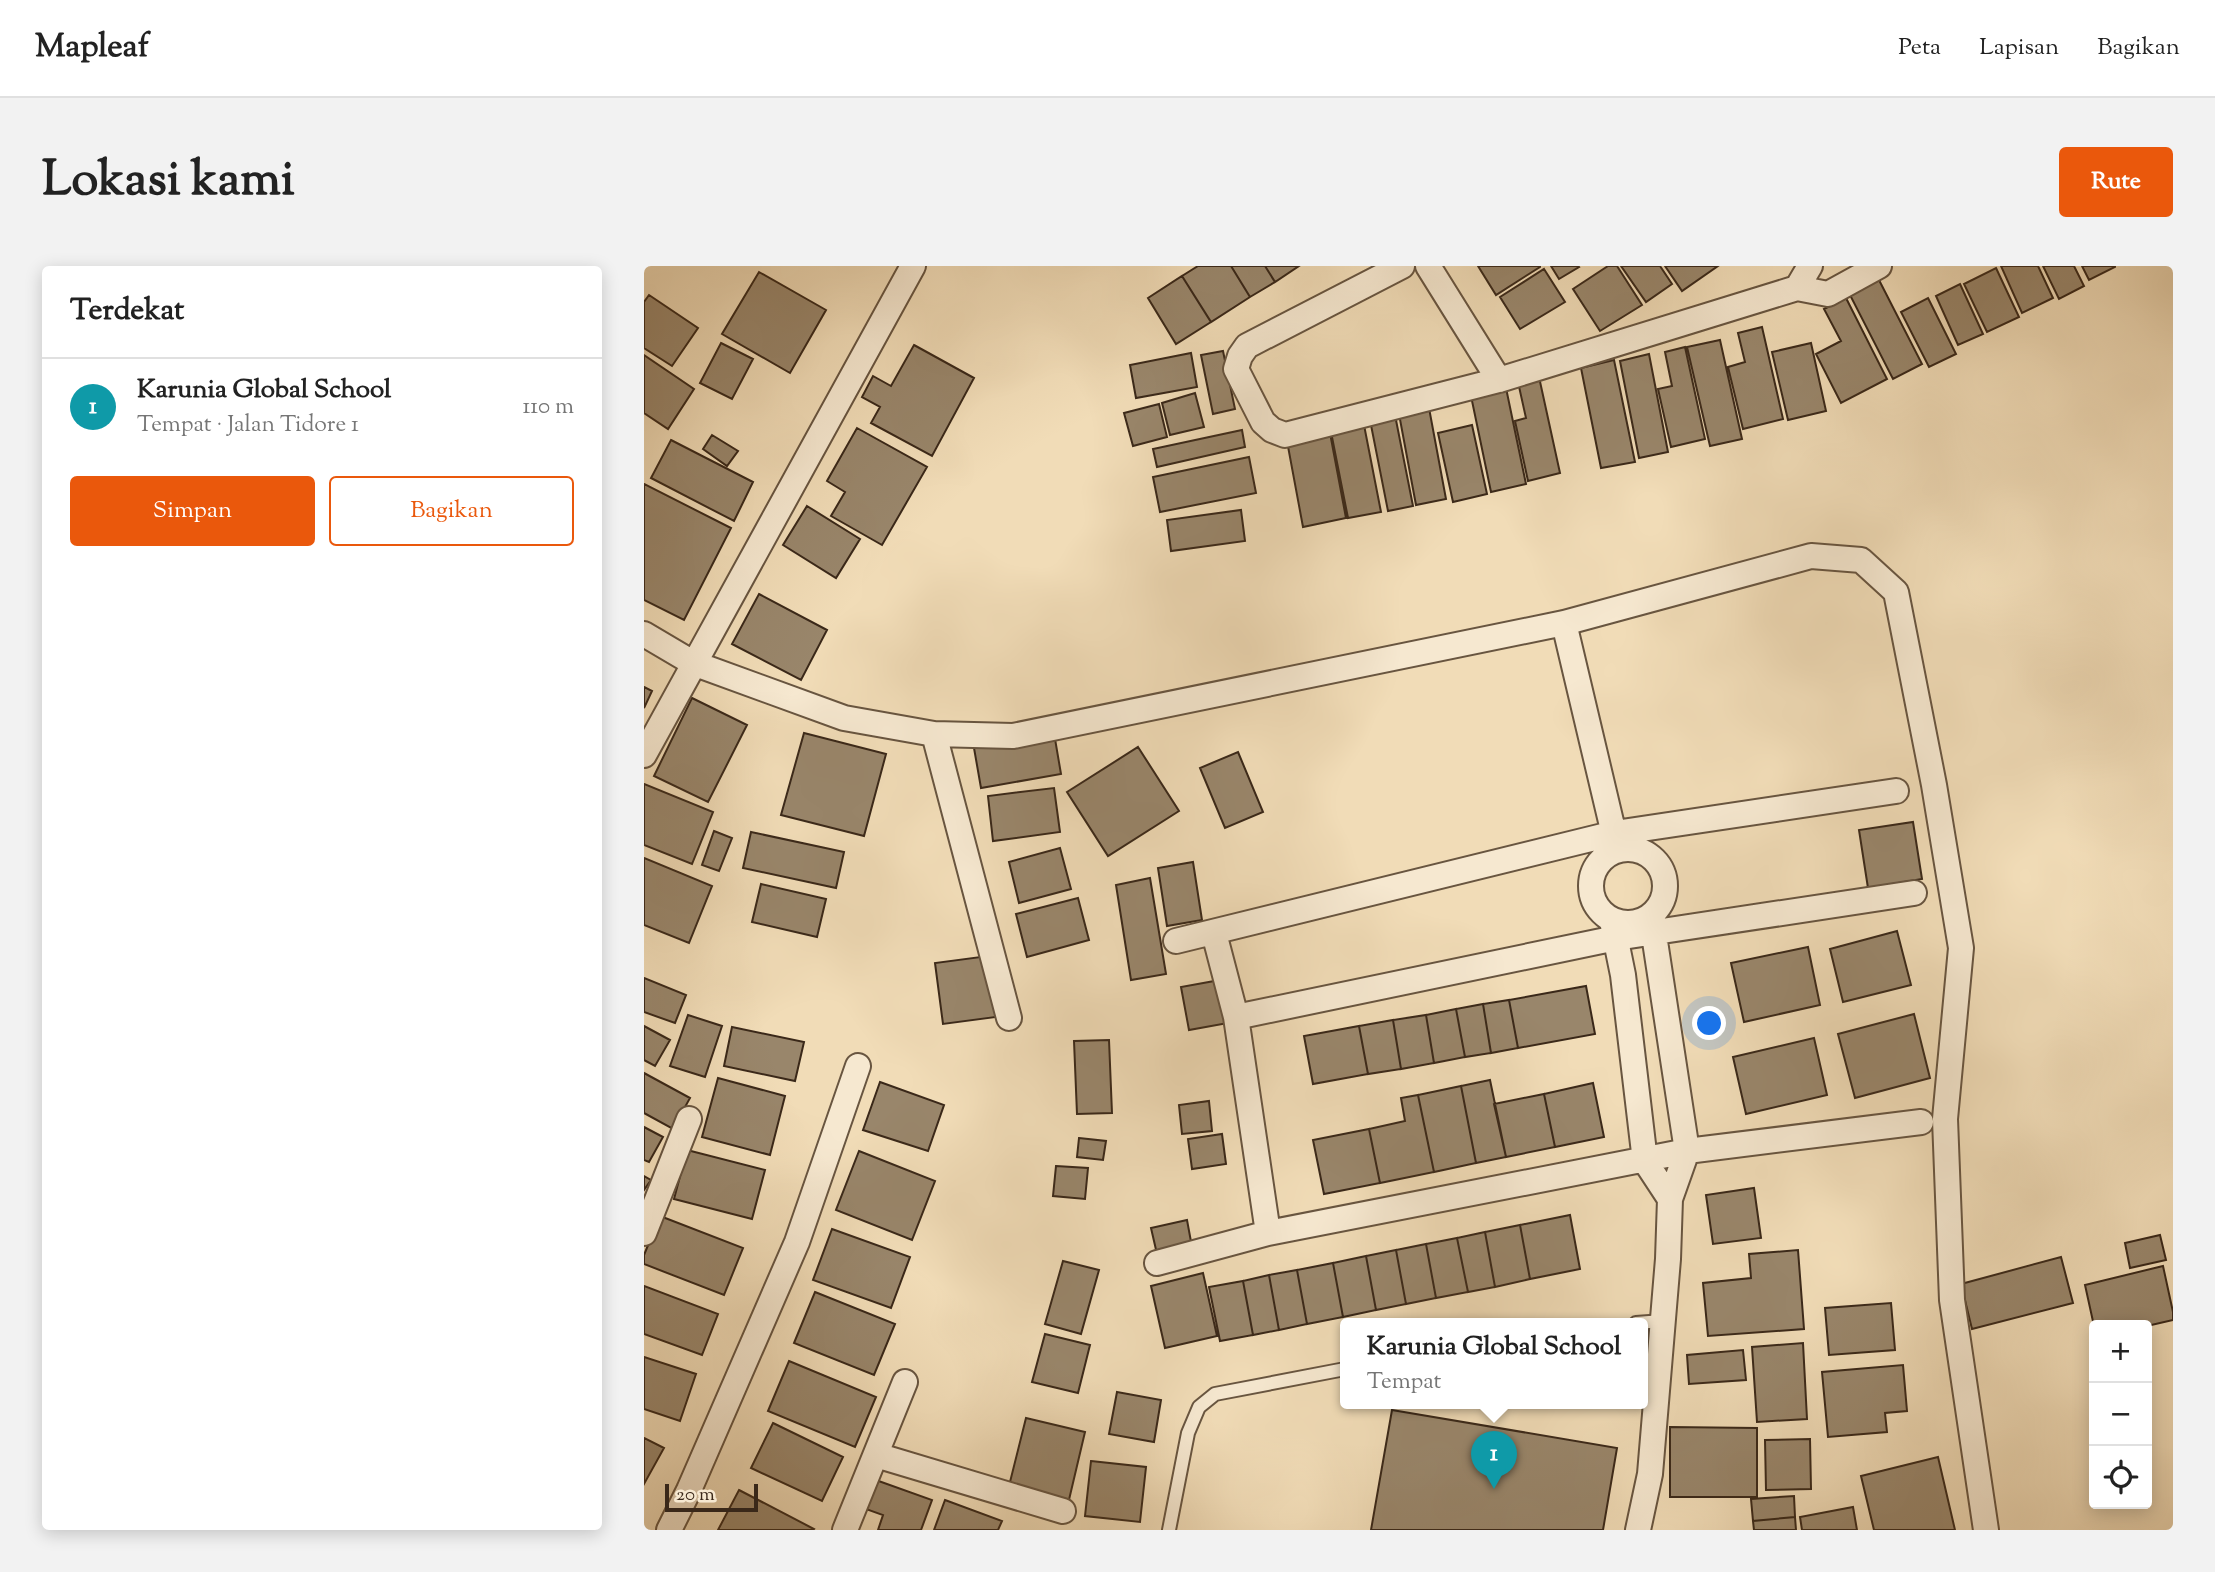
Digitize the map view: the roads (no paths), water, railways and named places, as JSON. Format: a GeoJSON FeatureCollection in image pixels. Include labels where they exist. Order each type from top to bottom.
{"type":"FeatureCollection","features":[{"type":"Feature","properties":{"kind":"street"},"geometry":{"type":"LineString","coordinates":[[644,755],[913,266]]}},
{"type":"Feature","properties":{"kind":"street"},"geometry":{"type":"LineString","coordinates":[[1402,266],[1247,346],[1236,369],[1263,422],[1272,430],[1285,435],[1499,380],[1797,288],[1828,294],[1879,266]]}},
{"type":"Feature","properties":{"kind":"street"},"geometry":{"type":"LineString","coordinates":[[1428,266],[1499,380]]}},
{"type":"Feature","properties":{"kind":"street"},"geometry":{"type":"LineString","coordinates":[[1797,288],[1810,266]]}},
{"type":"Feature","properties":{"kind":"street"},"geometry":{"type":"LineString","coordinates":[[644,634],[693,663],[844,718],[934,734],[1013,736],[1564,623],[1811,556],[1861,560],[1896,592],[1934,785],[1961,948],[1945,1119],[1952,1300],[1986,1530]]}},
{"type":"Feature","properties":{"kind":"street"},"geometry":{"type":"LineString","coordinates":[[1564,623],[1616,842]]}},
{"type":"Feature","properties":{"kind":"street"},"geometry":{"type":"LineString","coordinates":[[934,734],[1009,1018]]}},
{"type":"Feature","properties":{"kind":"street"},"geometry":{"type":"LineString","coordinates":[[1176,941],[1616,842],[1896,791]]}},
{"type":"Feature","properties":{"kind":"street"},"geometry":{"type":"LineString","coordinates":[[1616,842],[1646,854],[1657,863],[1664,876],[1665,890],[1653,924],[1688,1151],[1670,1199],[1650,1474],[1638,1530]]}},
{"type":"Feature","properties":{"kind":"street"},"geometry":{"type":"LineString","coordinates":[[1616,842],[1594,869],[1590,884],[1592,898],[1614,929],[1623,975],[1645,1161],[1670,1199]]}},
{"type":"Feature","properties":{"kind":"street"},"geometry":{"type":"LineString","coordinates":[[1236,1017],[1614,929],[1914,893]]}},
{"type":"Feature","properties":{"kind":"street"},"geometry":{"type":"LineString","coordinates":[[1214,933],[1236,1017],[1268,1233]]}},
{"type":"Feature","properties":{"kind":"street"},"geometry":{"type":"LineString","coordinates":[[669,1530],[797,1242],[858,1066]]}},
{"type":"Feature","properties":{"kind":"street"},"geometry":{"type":"LineString","coordinates":[[644,1233],[689,1119]]}},
{"type":"Feature","properties":{"kind":"street"},"geometry":{"type":"LineString","coordinates":[[1157,1263],[1268,1233],[1688,1151],[1921,1122]]}},
{"type":"Feature","properties":{"kind":"street"},"geometry":{"type":"LineString","coordinates":[[845,1530],[905,1382]]}},
{"type":"Feature","properties":{"kind":"street"},"geometry":{"type":"LineString","coordinates":[[876,1455],[1063,1511]]}},
{"type":"Feature","properties":{"kind":"lane"},"geometry":{"type":"LineString","coordinates":[[1648,1322],[1663,1321]]}},
{"type":"Feature","properties":{"kind":"lane"},"geometry":{"type":"LineString","coordinates":[[1169,1530],[1188,1433],[1199,1407],[1215,1394],[1340,1369]]}},
{"type":"Feature","properties":{"kind":"place","name":"Karunia Global School"},"geometry":{"type":"Point","coordinates":[1494,1489]}}]}
